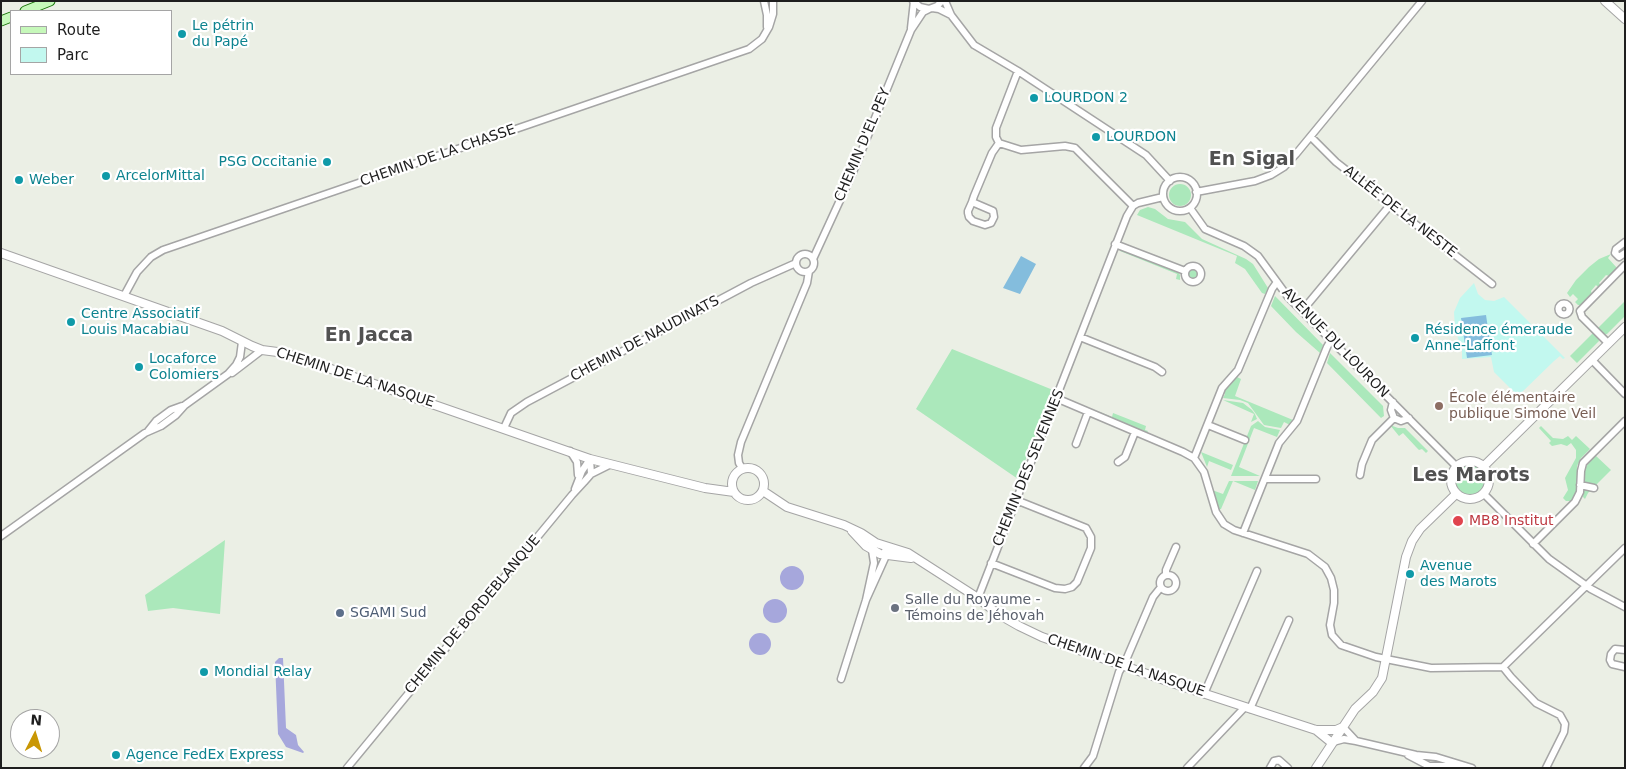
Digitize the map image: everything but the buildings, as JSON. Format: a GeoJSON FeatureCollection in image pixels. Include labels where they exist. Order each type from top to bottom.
{"type":"FeatureCollection","features":[{"type":"Feature","properties":{"kind":"main road"},"geometry":{"type":"LineString","coordinates":[[28,10],[50,1]]}},
{"type":"Feature","properties":{"kind":"street"},"geometry":{"type":"LineString","coordinates":[[764,1],[768,21],[766,33]]}},
{"type":"Feature","properties":{"kind":"street"},"geometry":{"type":"LineString","coordinates":[[914,1],[920,7],[939,9],[951,15]]}},
{"type":"Feature","properties":{"kind":"street","name":"CHEMIN D'EL PEY"},"geometry":{"type":"LineString","coordinates":[[910,30],[914,1]]}},
{"type":"Feature","properties":{"kind":"street"},"geometry":{"type":"LineString","coordinates":[[943,1],[951,15],[974,45],[1018,71],[1146,155],[1170,181]]}},
{"type":"Feature","properties":{"kind":"street","name":"CHEMIN D'EL PEY"},"geometry":{"type":"LineString","coordinates":[[813,259],[853,172],[910,30],[923,12],[943,1]]}},
{"type":"Feature","properties":{"kind":"street"},"geometry":{"type":"LineString","coordinates":[[1196,192],[1243,184],[1271,175],[1289,162],[1422,1]]}},
{"type":"Feature","properties":{"kind":"street"},"geometry":{"type":"LineString","coordinates":[[1605,1],[1625,19]]}},
{"type":"Feature","properties":{"kind":"street"},"geometry":{"type":"LineString","coordinates":[[766,33],[772,21],[775,4]]}},
{"type":"Feature","properties":{"kind":"street","name":"CHEMIN DE LA CHASSE"},"geometry":{"type":"LineString","coordinates":[[124,296],[137,272],[151,257],[163,250],[736,53],[754,46],[766,33]]}},
{"type":"Feature","properties":{"kind":"street"},"geometry":{"type":"LineString","coordinates":[[1018,71],[996,128],[995,135],[999,143],[1021,150],[1065,146],[1074,148],[1133,206],[1163,197]]}},
{"type":"Feature","properties":{"kind":"street","name":"ALLÉE DE LA NESTE"},"geometry":{"type":"LineString","coordinates":[[1311,137],[1333,159],[1492,284]]}},
{"type":"Feature","properties":{"kind":"street"},"geometry":{"type":"LineString","coordinates":[[972,202],[992,153],[999,143]]}},
{"type":"Feature","properties":{"kind":"street"},"geometry":{"type":"LineString","coordinates":[[1178,178],[1185,179],[1193,184],[1196,192],[1195,201],[1190,208],[1182,211],[1173,210],[1167,205],[1163,197],[1165,186],[1170,181],[1178,178]]}},
{"type":"Feature","properties":{"kind":"street"},"geometry":{"type":"LineString","coordinates":[[1302,311],[1391,204]]}},
{"type":"Feature","properties":{"kind":"street","name":"CHEMIN DES SEVENNES"},"geometry":{"type":"LineString","coordinates":[[978,598],[1127,216],[1133,206]]}},
{"type":"Feature","properties":{"kind":"street","name":"AVENUE DU LOURON"},"geometry":{"type":"LineString","coordinates":[[1190,208],[1205,229],[1244,246],[1258,256],[1302,311],[1456,466]]}},
{"type":"Feature","properties":{"kind":"street"},"geometry":{"type":"LineString","coordinates":[[1624,256],[1617,256],[1615,251],[1625,242]]}},
{"type":"Feature","properties":{"kind":"street"},"geometry":{"type":"LineString","coordinates":[[1116,244],[1185,271]]}},
{"type":"Feature","properties":{"kind":"street","name":"CHEMIN DE LA NASQUE"},"geometry":{"type":"LineString","coordinates":[[1,253],[222,331],[262,350],[285,353],[590,459],[704,488],[734,492]]}},
{"type":"Feature","properties":{"kind":"street"},"geometry":{"type":"LineString","coordinates":[[742,468],[738,455],[741,442],[807,283],[809,271],[813,268],[813,259],[805,254],[801,255],[796,263],[800,271],[809,271]]}},
{"type":"Feature","properties":{"kind":"street","name":"CHEMIN DE NAUDINATS"},"geometry":{"type":"LineString","coordinates":[[504,428],[511,412],[527,402],[751,282],[796,263]]}},
{"type":"Feature","properties":{"kind":"street"},"geometry":{"type":"LineString","coordinates":[[1580,311],[1625,265]]}},
{"type":"Feature","properties":{"kind":"street"},"geometry":{"type":"LineString","coordinates":[[1190,266],[1196,266],[1203,278],[1194,282],[1188,280],[1185,276],[1185,271],[1190,266]]}},
{"type":"Feature","properties":{"kind":"street"},"geometry":{"type":"LineString","coordinates":[[1194,458],[1222,388],[1238,370],[1272,289],[1277,282]]}},
{"type":"Feature","properties":{"kind":"street"},"geometry":{"type":"LineString","coordinates":[[1570,309],[1580,311]]}},
{"type":"Feature","properties":{"kind":"street"},"geometry":{"type":"LineString","coordinates":[[1580,311],[1582,317],[1608,344]]}},
{"type":"Feature","properties":{"kind":"street"},"geometry":{"type":"LineString","coordinates":[[1484,466],[1625,327]]}},
{"type":"Feature","properties":{"kind":"street"},"geometry":{"type":"LineString","coordinates":[[1080,337],[1155,367],[1162,372]]}},
{"type":"Feature","properties":{"kind":"street"},"geometry":{"type":"LineString","coordinates":[[1243,533],[1279,443],[1296,421],[1331,340]]}},
{"type":"Feature","properties":{"kind":"street"},"geometry":{"type":"LineString","coordinates":[[1,536],[145,433],[161,426],[176,415],[185,405],[228,374],[240,357],[242,342]]}},
{"type":"Feature","properties":{"kind":"street"},"geometry":{"type":"LineString","coordinates":[[228,374],[235,372],[262,350]]}},
{"type":"Feature","properties":{"kind":"street"},"geometry":{"type":"LineString","coordinates":[[1592,360],[1625,394]]}},
{"type":"Feature","properties":{"kind":"street"},"geometry":{"type":"LineString","coordinates":[[1056,398],[1194,458],[1204,472],[1219,519],[1230,528],[1300,551],[1320,562],[1328,572],[1333,584],[1334,603],[1330,625],[1334,639],[1346,647],[1387,659],[1431,668],[1503,667],[1625,548]]}},
{"type":"Feature","properties":{"kind":"street"},"geometry":{"type":"LineString","coordinates":[[1392,402],[1391,410],[1394,418],[1401,421],[1408,418]]}},
{"type":"Feature","properties":{"kind":"street"},"geometry":{"type":"LineString","coordinates":[[1076,444],[1088,412]]}},
{"type":"Feature","properties":{"kind":"street"},"geometry":{"type":"LineString","coordinates":[[1360,474],[1372,440],[1394,418]]}},
{"type":"Feature","properties":{"kind":"street"},"geometry":{"type":"LineString","coordinates":[[1533,544],[1580,494],[1580,471],[1583,463],[1625,421]]}},
{"type":"Feature","properties":{"kind":"street"},"geometry":{"type":"LineString","coordinates":[[1208,424],[1245,440]]}},
{"type":"Feature","properties":{"kind":"street"},"geometry":{"type":"LineString","coordinates":[[1118,462],[1125,456],[1136,432]]}},
{"type":"Feature","properties":{"kind":"street"},"geometry":{"type":"LineString","coordinates":[[570,452],[577,462],[578,478],[572,495]]}},
{"type":"Feature","properties":{"kind":"street"},"geometry":{"type":"LineString","coordinates":[[578,478],[590,459]]}},
{"type":"Feature","properties":{"kind":"street"},"geometry":{"type":"LineString","coordinates":[[590,459],[591,474],[609,465]]}},
{"type":"Feature","properties":{"kind":"street"},"geometry":{"type":"LineString","coordinates":[[1470,462],[1484,466],[1488,476],[1488,486],[1484,494],[1470,498],[1456,494],[1452,488],[1452,472],[1456,466],[1470,462]]}},
{"type":"Feature","properties":{"kind":"street"},"geometry":{"type":"LineString","coordinates":[[714,489],[732,479],[737,471],[750,467],[761,474],[764,482],[763,490],[756,498],[746,500],[737,496],[734,492],[732,479]]}},
{"type":"Feature","properties":{"kind":"street","name":"CHEMIN DE BORDEBLANQUE"},"geometry":{"type":"LineString","coordinates":[[347,768],[591,474]]}},
{"type":"Feature","properties":{"kind":"street"},"geometry":{"type":"LineString","coordinates":[[1265,479],[1316,479]]}},
{"type":"Feature","properties":{"kind":"street"},"geometry":{"type":"LineString","coordinates":[[1580,485],[1594,488]]}},
{"type":"Feature","properties":{"kind":"street","name":"CHEMIN DE LA NASQUE"},"geometry":{"type":"LineString","coordinates":[[763,490],[787,507],[847,526],[883,546],[902,550],[1019,626],[1065,647],[1316,730],[1333,741]]}},
{"type":"Feature","properties":{"kind":"street"},"geometry":{"type":"LineString","coordinates":[[1316,768],[1355,709],[1380,683],[1387,659],[1408,548],[1418,532],[1456,494]]}},
{"type":"Feature","properties":{"kind":"street"},"geometry":{"type":"LineString","coordinates":[[1484,494],[1554,563],[1585,586],[1625,607]]}},
{"type":"Feature","properties":{"kind":"street"},"geometry":{"type":"LineString","coordinates":[[992,563],[1058,589],[1065,589],[1072,587],[1077,582],[1091,548],[1092,537],[1086,528],[1016,500]]}},
{"type":"Feature","properties":{"kind":"street","name":"CHEMIN DE LA NASQUE"},"geometry":{"type":"LineString","coordinates":[[847,526],[872,550],[886,555],[907,557],[923,563]]}},
{"type":"Feature","properties":{"kind":"street"},"geometry":{"type":"LineString","coordinates":[[841,679],[866,600],[874,563],[872,550],[883,546],[886,555],[878,577],[866,600]]}},
{"type":"Feature","properties":{"kind":"street"},"geometry":{"type":"LineString","coordinates":[[1166,576],[1166,570],[1176,547]]}},
{"type":"Feature","properties":{"kind":"street"},"geometry":{"type":"LineString","coordinates":[[1204,694],[1257,571]]}},
{"type":"Feature","properties":{"kind":"street"},"geometry":{"type":"LineString","coordinates":[[1166,576],[1174,578],[1175,585],[1169,591],[1161,587],[1160,581],[1166,576]]}},
{"type":"Feature","properties":{"kind":"street"},"geometry":{"type":"LineString","coordinates":[[1084,768],[1093,756],[1119,672],[1152,597],[1161,587]]}},
{"type":"Feature","properties":{"kind":"street"},"geometry":{"type":"LineString","coordinates":[[1187,768],[1248,708],[1288,620]]}},
{"type":"Feature","properties":{"kind":"street"},"geometry":{"type":"LineString","coordinates":[[1625,650],[1615,649],[1610,660],[1612,664],[1625,667]]}},
{"type":"Feature","properties":{"kind":"street"},"geometry":{"type":"LineString","coordinates":[[1503,667],[1536,703],[1560,715],[1565,724],[1564,732],[1546,768]]}},
{"type":"Feature","properties":{"kind":"street"},"geometry":{"type":"LineString","coordinates":[[1343,727],[1356,741]]}},
{"type":"Feature","properties":{"kind":"street","name":"CHEMIN DE LA NASQUE"},"geometry":{"type":"LineString","coordinates":[[1316,730],[1343,727]]}},
{"type":"Feature","properties":{"kind":"street"},"geometry":{"type":"LineString","coordinates":[[1326,730],[1334,735],[1333,741]]}},
{"type":"Feature","properties":{"kind":"street"},"geometry":{"type":"LineString","coordinates":[[1333,741],[1344,738],[1441,759],[1472,768]]}},
{"type":"Feature","properties":{"kind":"street"},"geometry":{"type":"LineString","coordinates":[[1400,751],[1429,767],[1453,766],[1468,768]]}},
{"type":"Feature","properties":{"kind":"street"},"geometry":{"type":"LineString","coordinates":[[1422,756],[1427,759],[1429,767]]}},
{"type":"Feature","properties":{"kind":"street"},"geometry":{"type":"LineString","coordinates":[[1429,767],[1431,762],[1441,759]]}},
{"type":"Feature","properties":{"kind":"street"},"geometry":{"type":"LineString","coordinates":[[1439,766],[1441,759]]}},
{"type":"Feature","properties":{"kind":"street"},"geometry":{"type":"LineString","coordinates":[[1270,768],[1274,761],[1279,760],[1288,768]]}},
{"type":"Feature","properties":{"kind":"green space"},"geometry":{"type":"Polygon","coordinates":[[[1180,184],[1188,187],[1191,195],[1188,203],[1180,206],[1172,203],[1169,195],[1172,187],[1180,184]]]}},
{"type":"Feature","properties":{"kind":"green space"},"geometry":{"type":"Polygon","coordinates":[[[1148,207],[1155,209],[1168,219],[1185,222],[1202,239],[1246,259],[1253,264],[1268,288],[1265,294],[1262,293],[1245,269],[1235,263],[1237,256],[1137,215],[1140,210],[1148,207]]]}},
{"type":"Feature","properties":{"kind":"green space"},"geometry":{"type":"Polygon","coordinates":[[[1121,249],[1178,272],[1180,280],[1176,279],[1177,274],[1120,251],[1121,249]]]}},
{"type":"Feature","properties":{"kind":"green space"},"geometry":{"type":"Polygon","coordinates":[[[1611,254],[1608,258],[1617,268],[1609,276],[1606,275],[1599,283],[1601,285],[1598,287],[1596,285],[1591,291],[1592,294],[1581,305],[1578,305],[1575,302],[1578,299],[1573,294],[1570,297],[1567,293],[1576,280],[1589,267],[1599,259],[1611,254]]]}},
{"type":"Feature","properties":{"kind":"green space"},"geometry":{"type":"Polygon","coordinates":[[[1193,268],[1199,274],[1193,280],[1187,274],[1193,268]]]}},
{"type":"Feature","properties":{"kind":"green space"},"geometry":{"type":"Polygon","coordinates":[[[1474,283],[1478,294],[1485,300],[1494,301],[1504,297],[1565,358],[1563,359],[1560,356],[1518,396],[1494,372],[1491,357],[1462,359],[1462,350],[1455,329],[1454,312],[1460,298],[1474,283]]]}},
{"type":"Feature","properties":{"kind":"green space"},"geometry":{"type":"Polygon","coordinates":[[[1275,296],[1323,345],[1320,353],[1271,306],[1275,296]]]}},
{"type":"Feature","properties":{"kind":"green space"},"geometry":{"type":"Polygon","coordinates":[[[1625,301],[1625,316],[1607,334],[1603,335],[1597,329],[1625,301]]]}},
{"type":"Feature","properties":{"kind":"green space"},"geometry":{"type":"Polygon","coordinates":[[[1594,332],[1599,341],[1577,363],[1570,356],[1594,332]]]}},
{"type":"Feature","properties":{"kind":"green space"},"geometry":{"type":"Polygon","coordinates":[[[952,349],[1053,390],[1018,479],[916,409],[952,349]]]}},
{"type":"Feature","properties":{"kind":"green space"},"geometry":{"type":"Polygon","coordinates":[[[1330,353],[1383,406],[1384,416],[1381,418],[1327,363],[1330,353]]]}},
{"type":"Feature","properties":{"kind":"green space"},"geometry":{"type":"Polygon","coordinates":[[[1237,377],[1241,379],[1235,396],[1293,420],[1290,425],[1284,422],[1281,428],[1264,425],[1248,403],[1223,398],[1227,386],[1237,377]]]}},
{"type":"Feature","properties":{"kind":"green space"},"geometry":{"type":"Polygon","coordinates":[[[1223,400],[1243,403],[1252,410],[1257,419],[1251,422],[1254,414],[1223,400]]]}},
{"type":"Feature","properties":{"kind":"green space"},"geometry":{"type":"Polygon","coordinates":[[[1100,412],[1112,417],[1113,413],[1146,426],[1145,430],[1148,431],[1147,433],[1100,412]]]}},
{"type":"Feature","properties":{"kind":"green space"},"geometry":{"type":"Polygon","coordinates":[[[1258,421],[1265,427],[1280,430],[1277,437],[1254,428],[1239,467],[1260,476],[1231,476],[1251,426],[1258,421]]]}},
{"type":"Feature","properties":{"kind":"green space"},"geometry":{"type":"Polygon","coordinates":[[[1390,425],[1405,428],[1428,451],[1426,453],[1422,449],[1419,450],[1403,433],[1399,436],[1390,425]]]}},
{"type":"Feature","properties":{"kind":"green space"},"geometry":{"type":"Polygon","coordinates":[[[1541,426],[1553,438],[1563,439],[1568,436],[1572,440],[1576,436],[1590,449],[1581,458],[1577,466],[1577,493],[1571,501],[1566,501],[1563,498],[1568,490],[1565,478],[1576,458],[1576,450],[1571,443],[1567,446],[1561,444],[1552,446],[1549,443],[1551,441],[1539,428],[1541,426]]]}},
{"type":"Feature","properties":{"kind":"green space"},"geometry":{"type":"Polygon","coordinates":[[[1201,452],[1233,465],[1231,470],[1209,461],[1207,467],[1201,452]]]}},
{"type":"Feature","properties":{"kind":"green space"},"geometry":{"type":"Polygon","coordinates":[[[1595,455],[1611,470],[1588,493],[1585,499],[1583,497],[1585,468],[1595,455]]]}},
{"type":"Feature","properties":{"kind":"green space"},"geometry":{"type":"Polygon","coordinates":[[[1470,465],[1481,469],[1485,480],[1481,491],[1470,495],[1459,491],[1455,480],[1459,469],[1470,465]]]}},
{"type":"Feature","properties":{"kind":"green space"},"geometry":{"type":"Polygon","coordinates":[[[1229,481],[1233,481],[1221,509],[1218,510],[1212,490],[1223,494],[1229,481]]]}},
{"type":"Feature","properties":{"kind":"green space"},"geometry":{"type":"Polygon","coordinates":[[[1233,481],[1258,481],[1255,490],[1233,481]]]}},
{"type":"Feature","properties":{"kind":"green space"},"geometry":{"type":"Polygon","coordinates":[[[225,540],[220,614],[173,608],[148,611],[145,595],[225,540]]]}},
{"type":"Feature","properties":{"kind":"shaded area"},"geometry":{"type":"Polygon","coordinates":[[[1021,256],[1036,264],[1020,294],[1003,288],[1021,256]]]}},
{"type":"Feature","properties":{"kind":"shaded area"},"geometry":{"type":"Polygon","coordinates":[[[1486,315],[1492,355],[1467,358],[1461,318],[1486,315]]]}},
{"type":"Feature","properties":{"kind":"shaded area"},"geometry":{"type":"Polygon","coordinates":[[[792,566],[797,567],[803,573],[803,583],[797,589],[792,590],[787,589],[781,583],[780,578],[781,573],[787,567],[792,566]]]}},
{"type":"Feature","properties":{"kind":"shaded area"},"geometry":{"type":"Polygon","coordinates":[[[775,599],[783,603],[787,611],[783,619],[775,623],[767,619],[763,611],[767,603],[775,599]]]}},
{"type":"Feature","properties":{"kind":"shaded area"},"geometry":{"type":"Polygon","coordinates":[[[756,633],[764,633],[771,640],[771,648],[764,655],[756,655],[749,648],[749,640],[756,633]]]}},
{"type":"Feature","properties":{"kind":"shaded area"},"geometry":{"type":"Polygon","coordinates":[[[279,658],[283,658],[286,728],[296,735],[298,745],[303,753],[286,747],[278,734],[275,662],[279,658]]]}},
{"type":"Feature","properties":{"kind":"place","name":"Le pétrin du Papé"},"geometry":{"type":"Point","coordinates":[182,34]}},
{"type":"Feature","properties":{"kind":"place","name":"LOURDON 2"},"geometry":{"type":"Point","coordinates":[1034,98]}},
{"type":"Feature","properties":{"kind":"place","name":"LOURDON"},"geometry":{"type":"Point","coordinates":[1096,137]}},
{"type":"Feature","properties":{"kind":"place","name":"PSG Occitanie"},"geometry":{"type":"Point","coordinates":[327,162]}},
{"type":"Feature","properties":{"kind":"place","name":"ArcelorMittal"},"geometry":{"type":"Point","coordinates":[106,176]}},
{"type":"Feature","properties":{"kind":"place","name":"Weber"},"geometry":{"type":"Point","coordinates":[19,180]}},
{"type":"Feature","properties":{"kind":"place","name":"Centre Associatif Louis Macabiau"},"geometry":{"type":"Point","coordinates":[71,322]}},
{"type":"Feature","properties":{"kind":"place","name":"Résidence émeraude Anne-Laffont"},"geometry":{"type":"Point","coordinates":[1415,338]}},
{"type":"Feature","properties":{"kind":"place","name":"Locaforce Colomiers"},"geometry":{"type":"Point","coordinates":[139,367]}},
{"type":"Feature","properties":{"kind":"place","name":"École élémentaire publique Simone Veil"},"geometry":{"type":"Point","coordinates":[1439,406]}},
{"type":"Feature","properties":{"kind":"place","name":"MB8 Institut"},"geometry":{"type":"Point","coordinates":[1458,521]}},
{"type":"Feature","properties":{"kind":"place","name":"Avenue des Marots"},"geometry":{"type":"Point","coordinates":[1410,574]}},
{"type":"Feature","properties":{"kind":"place","name":"Salle du Royaume - Témoins de Jéhovah"},"geometry":{"type":"Point","coordinates":[895,608]}},
{"type":"Feature","properties":{"kind":"place","name":"SGAMI Sud"},"geometry":{"type":"Point","coordinates":[340,613]}},
{"type":"Feature","properties":{"kind":"place","name":"Mondial Relay"},"geometry":{"type":"Point","coordinates":[204,672]}},
{"type":"Feature","properties":{"kind":"place","name":"Agence FedEx Express"},"geometry":{"type":"Point","coordinates":[116,755]}},
{"type":"Feature","properties":{"kind":"district","name":"En Sigal"},"geometry":{"type":"Point","coordinates":[1252,160]}},
{"type":"Feature","properties":{"kind":"district","name":"En Jacca"},"geometry":{"type":"Point","coordinates":[369,336]}},
{"type":"Feature","properties":{"kind":"district","name":"Les Marots"},"geometry":{"type":"Point","coordinates":[1471,476]}}]}
